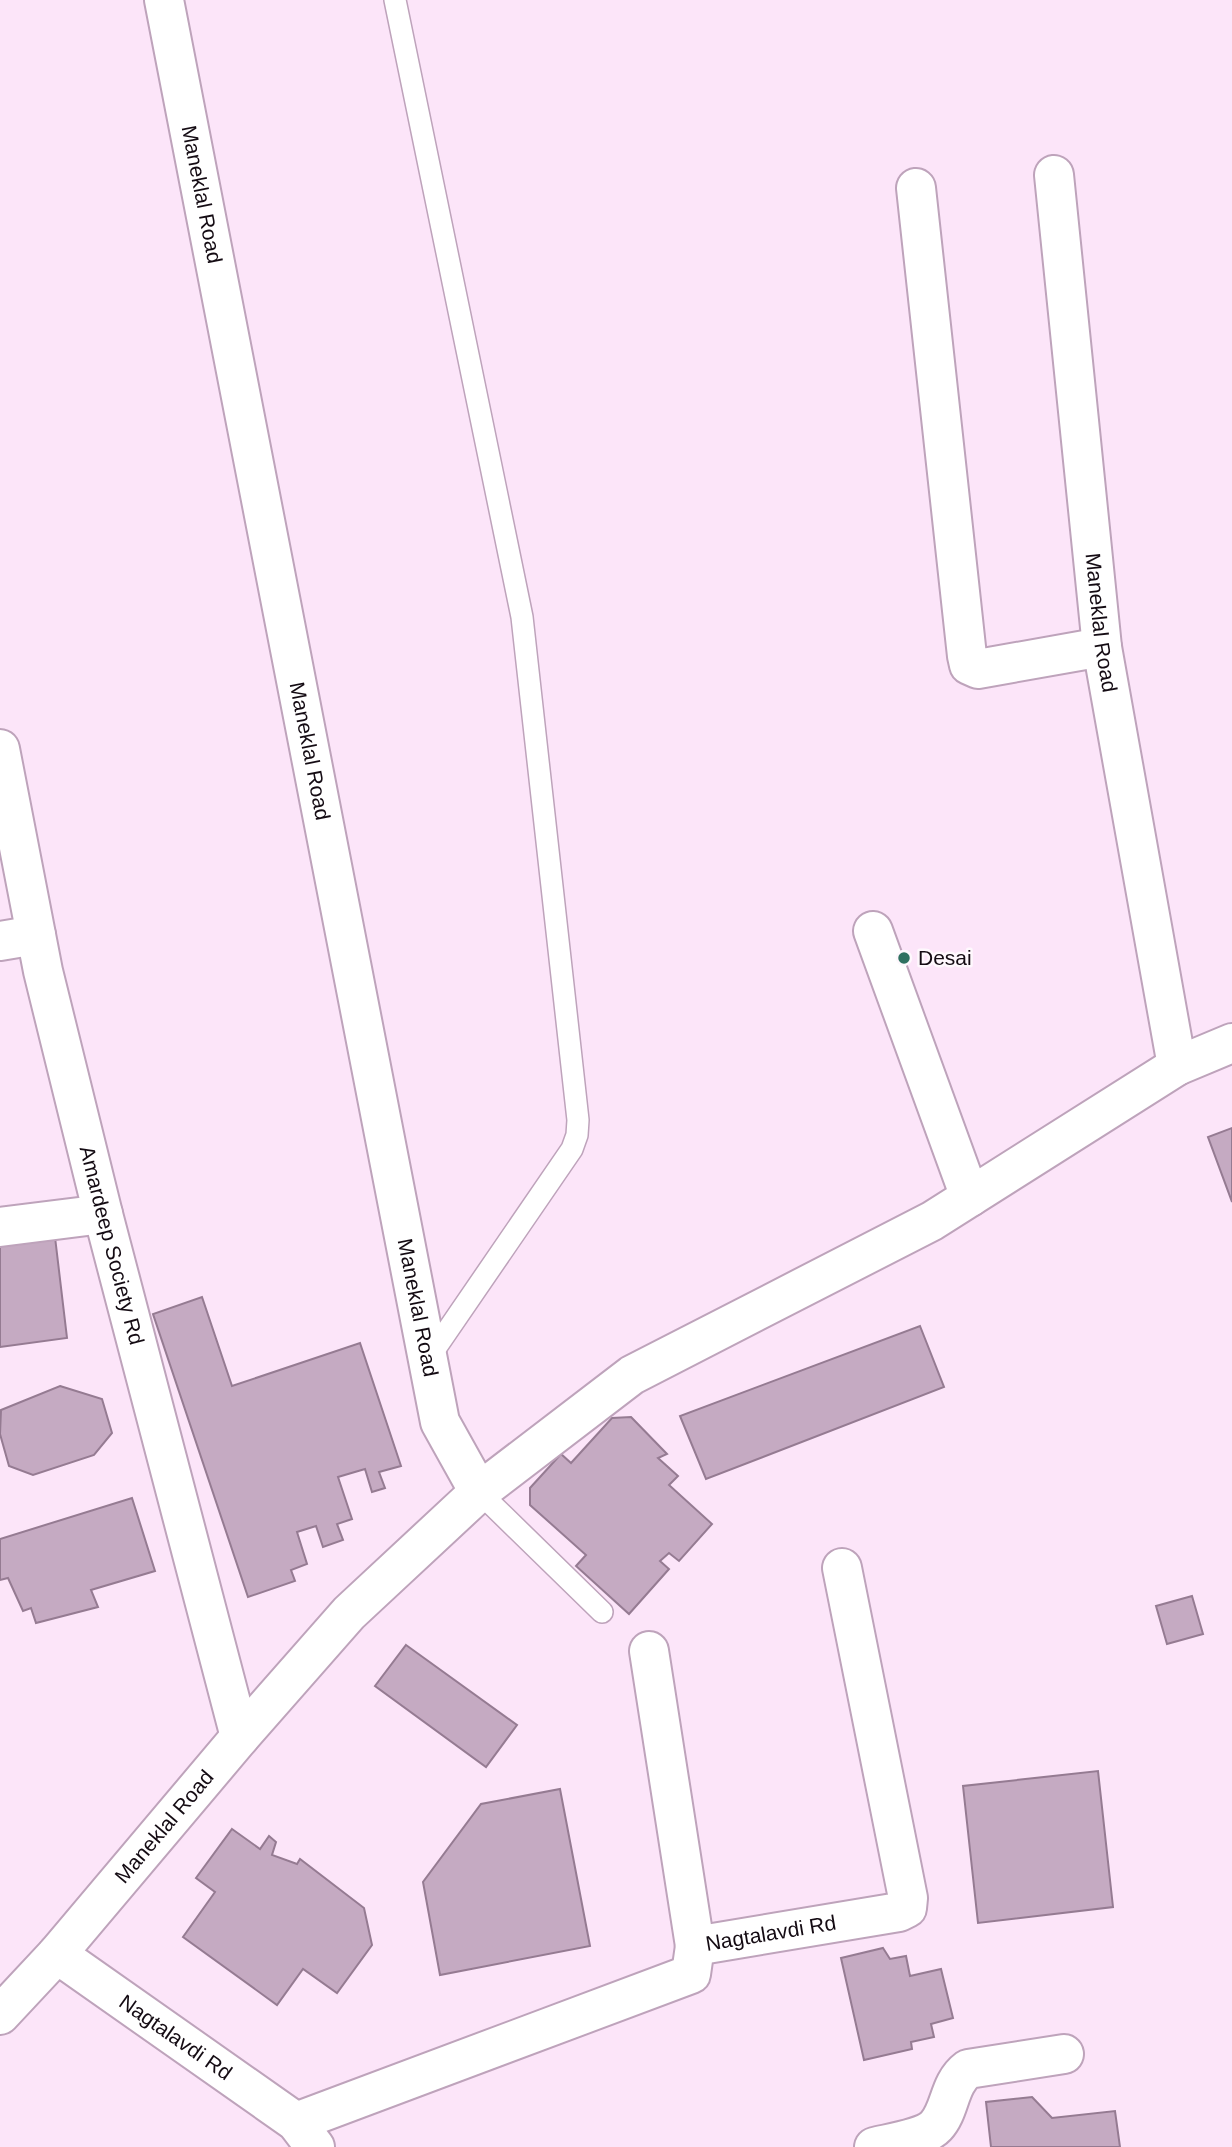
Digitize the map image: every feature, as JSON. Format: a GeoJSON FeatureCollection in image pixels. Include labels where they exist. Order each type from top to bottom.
{"type":"FeatureCollection","features":[{"type":"Feature","properties":{"kind":"street","name":"Maneklal Road"},"geometry":{"type":"LineString","coordinates":[[164,0],[440,1422],[479,1492]]}},
{"type":"Feature","properties":{"kind":"street","name":"Maneklal Road"},"geometry":{"type":"LineString","coordinates":[[1054,175],[1102,647],[1177,1066]]}},
{"type":"Feature","properties":{"kind":"street"},"geometry":{"type":"LineString","coordinates":[[916,188],[969,665],[978,669],[1102,647]]}},
{"type":"Feature","properties":{"kind":"street","name":"Amardeep Society Rd"},"geometry":{"type":"LineString","coordinates":[[0,749],[18,938],[103,1214],[240,1737]]}},
{"type":"Feature","properties":{"kind":"street"},"geometry":{"type":"LineString","coordinates":[[873,931],[970,1197]]}},
{"type":"Feature","properties":{"kind":"street","name":"Maneklal Road"},"geometry":{"type":"LineString","coordinates":[[0,2015],[57,1954],[240,1737],[349,1613],[479,1492],[632,1375],[932,1221],[1177,1066],[1232,1043]]}},
{"type":"Feature","properties":{"kind":"street"},"geometry":{"type":"LineString","coordinates":[[0,1227],[103,1214]]}},
{"type":"Feature","properties":{"kind":"street","name":"Nagtalavdi Rd"},"geometry":{"type":"LineString","coordinates":[[57,1954],[305,2134],[691,1974],[695,1946],[899,1912],[907,1908],[908,1898],[842,1567]]}},
{"type":"Feature","properties":{"kind":"street"},"geometry":{"type":"LineString","coordinates":[[649,1651],[695,1946]]}},
{"type":"Feature","properties":{"kind":"street"},"geometry":{"type":"LineString","coordinates":[[874,2147],[927,2133],[937,2125],[958,2076],[968,2069],[1064,2054]]}},
{"type":"Feature","properties":{"kind":"lane"},"geometry":{"type":"LineString","coordinates":[[395,0],[522,617],[578,1120],[572,1149],[428,1359]]}},
{"type":"Feature","properties":{"kind":"lane"},"geometry":{"type":"LineString","coordinates":[[479,1492],[603,1612]]}},
{"type":"Feature","properties":{"kind":"building"},"geometry":{"type":"Polygon","coordinates":[[[1232,1128],[1232,1202],[1208,1137],[1232,1128]]]}},
{"type":"Feature","properties":{"kind":"building"},"geometry":{"type":"Polygon","coordinates":[[[55,1237],[67,1338],[0,1347],[0,1245],[55,1237]]]}},
{"type":"Feature","properties":{"kind":"building"},"geometry":{"type":"Polygon","coordinates":[[[202,1297],[232,1386],[360,1343],[401,1466],[379,1472],[385,1488],[372,1492],[365,1469],[338,1477],[352,1519],[337,1524],[343,1540],[323,1547],[316,1526],[297,1532],[307,1564],[291,1570],[295,1581],[248,1597],[153,1314],[202,1297]]]}},
{"type":"Feature","properties":{"kind":"building"},"geometry":{"type":"Polygon","coordinates":[[[920,1326],[944,1387],[706,1479],[680,1416],[920,1326]]]}},
{"type":"Feature","properties":{"kind":"building"},"geometry":{"type":"Polygon","coordinates":[[[60,1386],[102,1399],[112,1433],[94,1455],[33,1475],[9,1466],[0,1434],[1,1410],[60,1386]]]}},
{"type":"Feature","properties":{"kind":"building"},"geometry":{"type":"Polygon","coordinates":[[[631,1417],[667,1454],[658,1458],[678,1476],[669,1485],[712,1524],[679,1561],[669,1553],[660,1561],[669,1569],[629,1614],[576,1566],[586,1555],[530,1505],[530,1488],[561,1454],[571,1463],[612,1418],[631,1417]]]}},
{"type":"Feature","properties":{"kind":"building"},"geometry":{"type":"Polygon","coordinates":[[[132,1498],[155,1571],[91,1590],[98,1607],[36,1623],[31,1608],[23,1611],[8,1578],[0,1580],[0,1539],[132,1498]]]}},
{"type":"Feature","properties":{"kind":"building"},"geometry":{"type":"Polygon","coordinates":[[[1192,1596],[1203,1634],[1167,1644],[1156,1606],[1192,1596]]]}},
{"type":"Feature","properties":{"kind":"building"},"geometry":{"type":"Polygon","coordinates":[[[406,1645],[517,1725],[486,1767],[375,1686],[406,1645]]]}},
{"type":"Feature","properties":{"kind":"building"},"geometry":{"type":"Polygon","coordinates":[[[1098,1771],[1113,1907],[978,1923],[963,1786],[1098,1771]]]}},
{"type":"Feature","properties":{"kind":"building"},"geometry":{"type":"Polygon","coordinates":[[[560,1789],[590,1946],[440,1975],[423,1882],[481,1804],[560,1789]]]}},
{"type":"Feature","properties":{"kind":"building"},"geometry":{"type":"Polygon","coordinates":[[[232,1829],[260,1849],[269,1836],[276,1842],[272,1855],[297,1864],[300,1859],[364,1908],[372,1945],[337,1993],[303,1969],[277,2005],[183,1937],[215,1892],[196,1878],[232,1829]]]}},
{"type":"Feature","properties":{"kind":"building"},"geometry":{"type":"Polygon","coordinates":[[[883,1948],[890,1959],[906,1956],[910,1976],[941,1969],[953,2018],[931,2024],[934,2037],[911,2042],[912,2049],[864,2060],[841,1958],[883,1948]]]}},
{"type":"Feature","properties":{"kind":"building"},"geometry":{"type":"Polygon","coordinates":[[[1032,2097],[1052,2118],[1115,2111],[1120,2147],[991,2147],[986,2102],[1032,2097]]]}},
{"type":"Feature","properties":{"kind":"place","name":"Desai"},"geometry":{"type":"Point","coordinates":[904,958]}}]}
